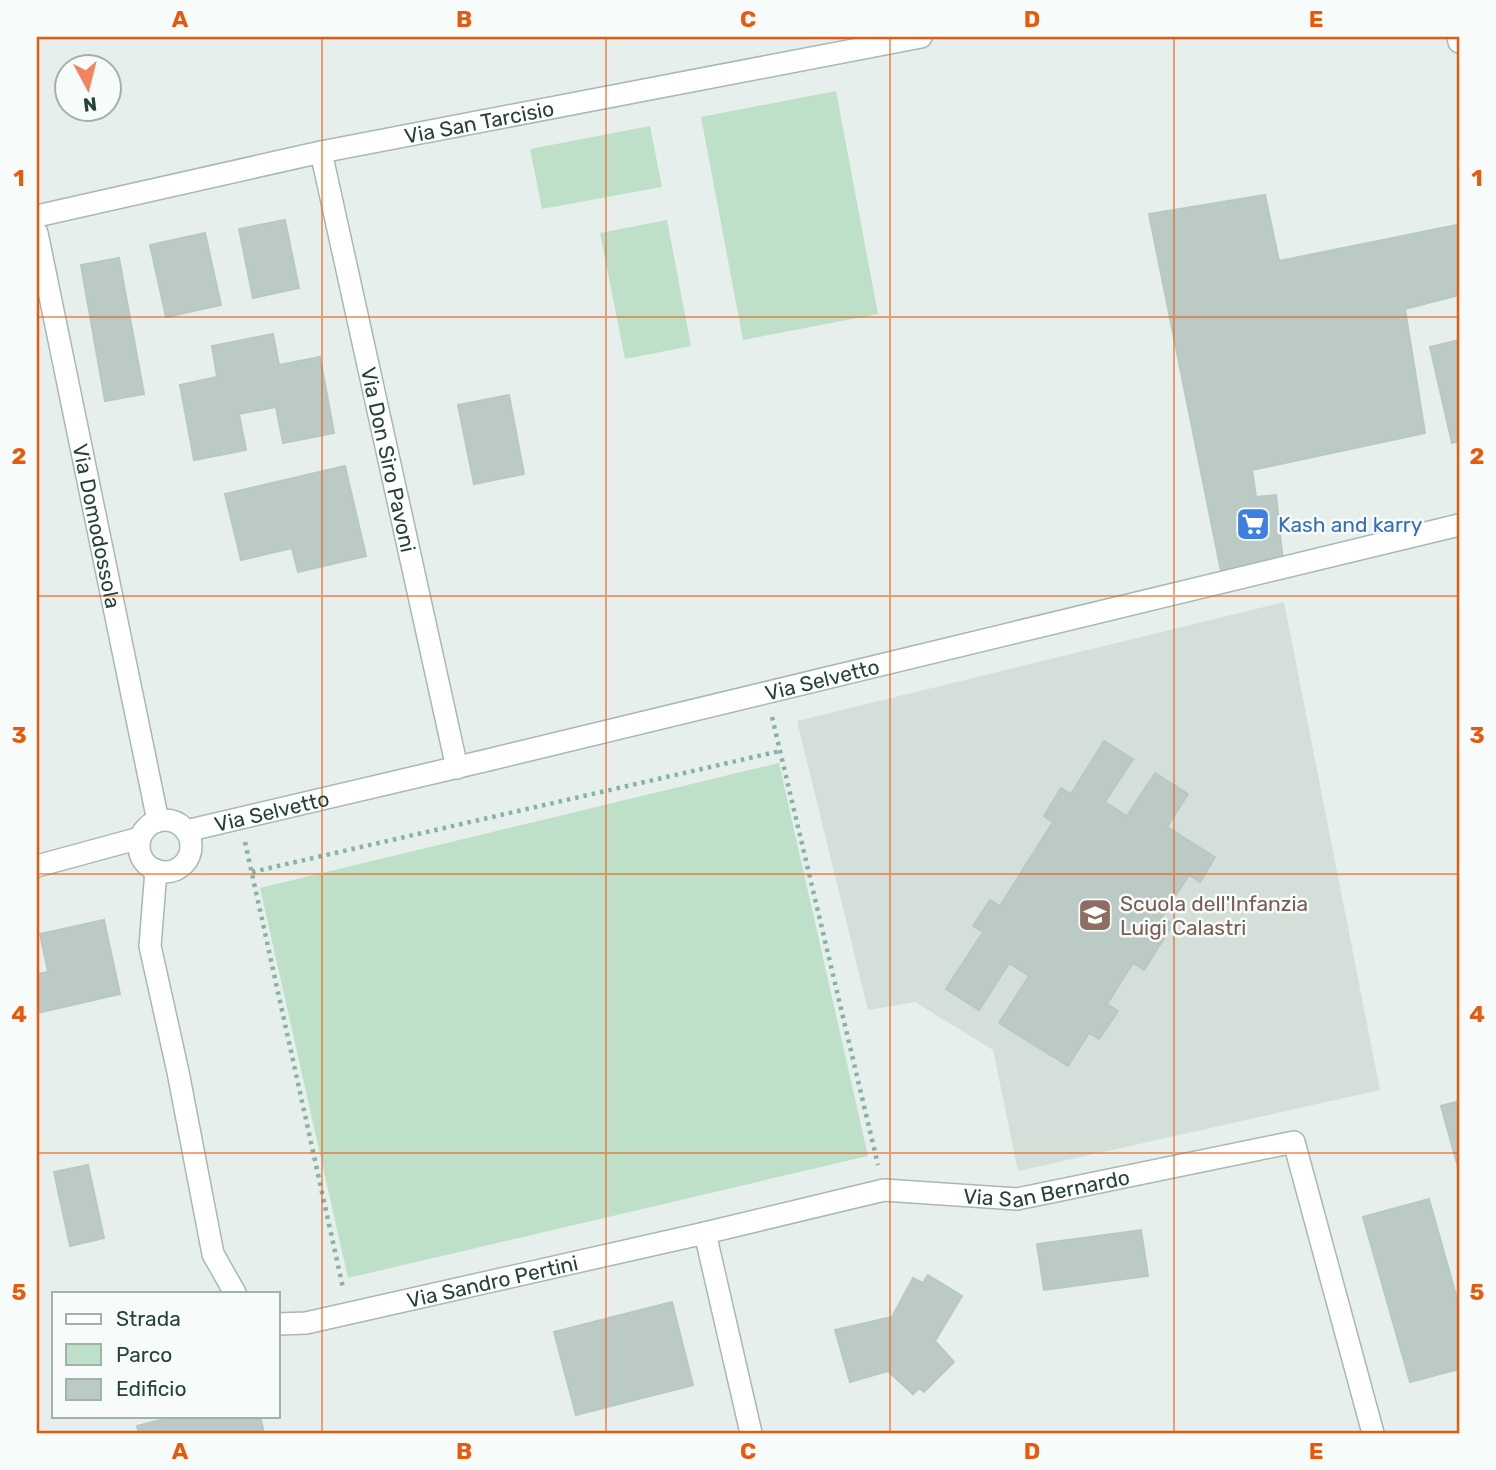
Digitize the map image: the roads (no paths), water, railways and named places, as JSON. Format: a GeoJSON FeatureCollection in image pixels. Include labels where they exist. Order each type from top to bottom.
{"type":"FeatureCollection","features":[{"type":"Feature","properties":{"kind":"street","name":"Via San Tarcisio"},"geometry":{"type":"LineString","coordinates":[[37,216],[321,152],[921,37]]}},
{"type":"Feature","properties":{"kind":"street"},"geometry":{"type":"LineString","coordinates":[[1458,37],[1459,42]]}},
{"type":"Feature","properties":{"kind":"street","name":"Via Don Siro Pavoni"},"geometry":{"type":"LineString","coordinates":[[321,152],[457,768]]}},
{"type":"Feature","properties":{"kind":"street","name":"Via Domodossola"},"geometry":{"type":"LineString","coordinates":[[37,233],[158,821]]}},
{"type":"Feature","properties":{"kind":"street","name":"Via Selvetto"},"geometry":{"type":"LineString","coordinates":[[186,831],[1459,525]]}},
{"type":"Feature","properties":{"kind":"street"},"geometry":{"type":"LineString","coordinates":[[166,820],[174,822],[186,831],[190,838],[190,855],[180,867],[164,872],[156,870],[143,860],[140,838],[150,825],[166,820]]}},
{"type":"Feature","properties":{"kind":"street"},"geometry":{"type":"LineString","coordinates":[[37,866],[140,838]]}},
{"type":"Feature","properties":{"kind":"street"},"geometry":{"type":"LineString","coordinates":[[156,870],[150,946],[213,1254],[234,1292]]}},
{"type":"Feature","properties":{"kind":"street","name":"Via San Bernardo"},"geometry":{"type":"LineString","coordinates":[[705,1233],[884,1190],[1017,1199],[1294,1142],[1373,1433]]}},
{"type":"Feature","properties":{"kind":"street"},"geometry":{"type":"LineString","coordinates":[[705,1233],[751,1433]]}},
{"type":"Feature","properties":{"kind":"street","name":"Via Sandro Pertini"},"geometry":{"type":"LineString","coordinates":[[280,1324],[306,1323],[705,1233]]}},
{"type":"Feature","properties":{"kind":"place","name":"Kash and karry"},"geometry":{"type":"Point","coordinates":[1253,524]}},
{"type":"Feature","properties":{"kind":"place","name":"Scuola dell'Infanzia Luigi Calastri"},"geometry":{"type":"Point","coordinates":[1095,915]}}]}
